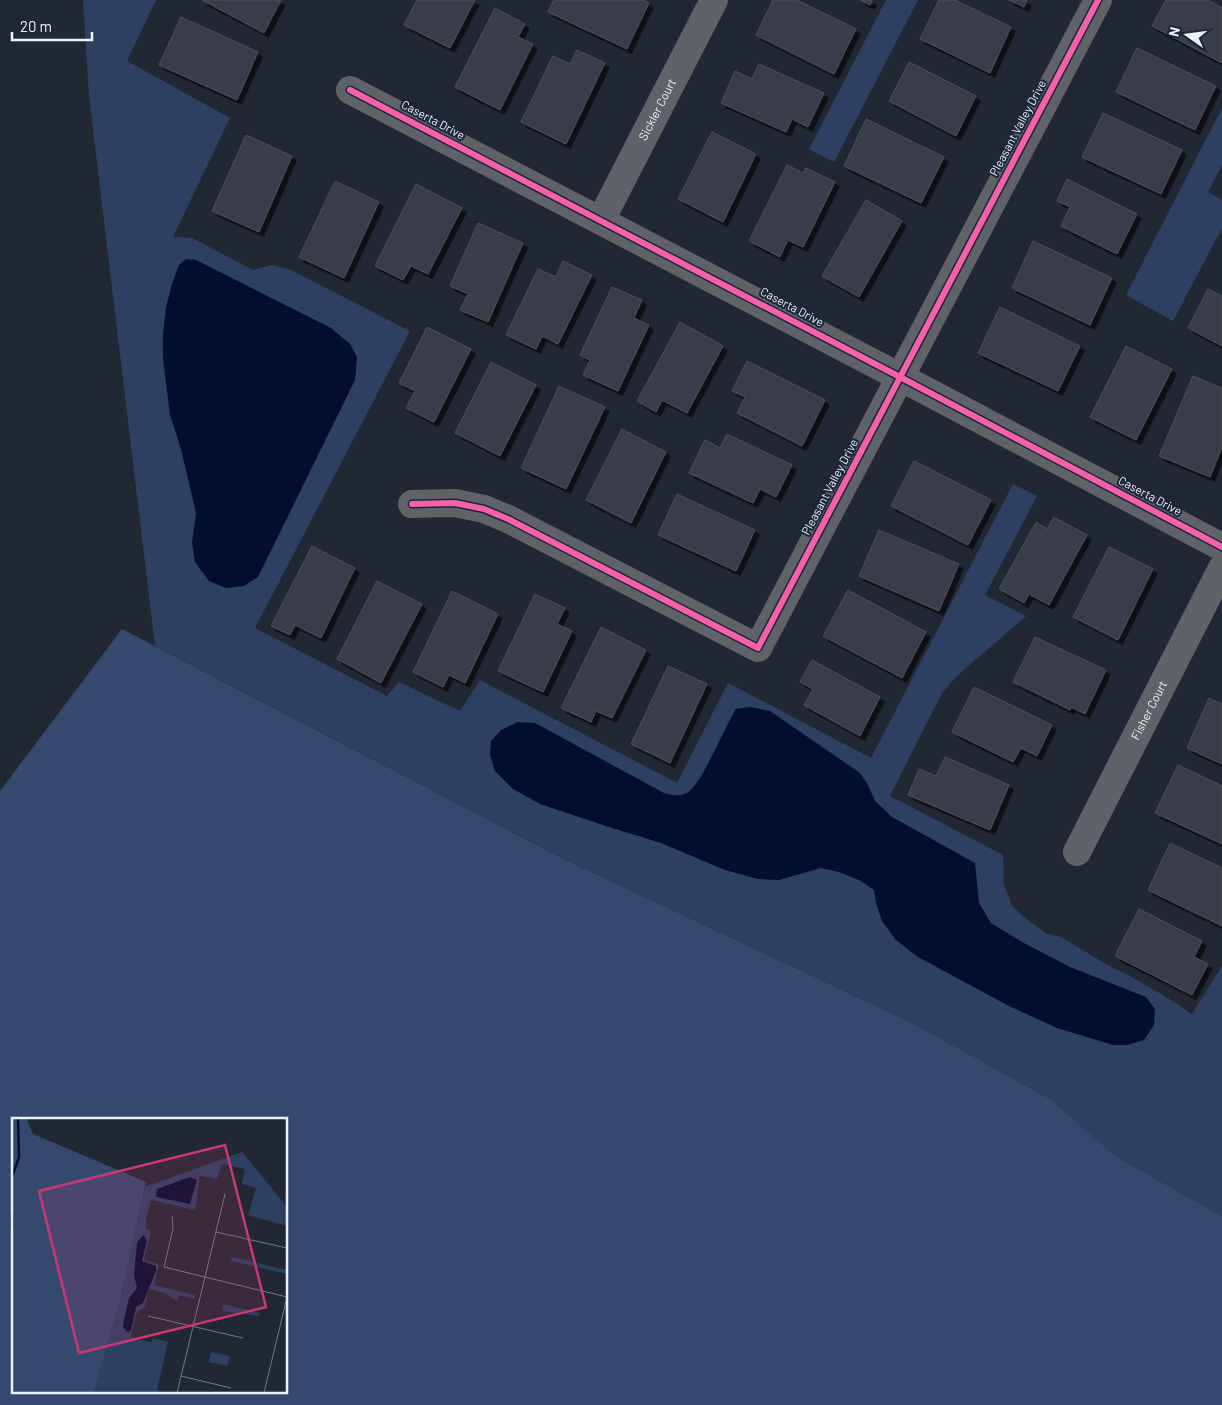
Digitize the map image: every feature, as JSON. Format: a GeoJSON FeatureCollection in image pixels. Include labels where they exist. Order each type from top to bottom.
{"type":"FeatureCollection","features":[{"type":"Feature","properties":{"kind":"street","name":"Sickler Court"},"geometry":{"type":"LineString","coordinates":[[601,220],[714,0]]}},
{"type":"Feature","properties":{"kind":"street","name":"Pleasant Valley Drive"},"geometry":{"type":"LineString","coordinates":[[412,504],[456,504],[484,510],[508,519],[758,648],[1098,0]]}},
{"type":"Feature","properties":{"kind":"street","name":"Caserta Drive"},"geometry":{"type":"LineString","coordinates":[[350,90],[1222,547]]}},
{"type":"Feature","properties":{"kind":"street","name":"Fisher Court"},"geometry":{"type":"LineString","coordinates":[[1077,852],[1222,568]]}},
{"type":"Feature","properties":{"kind":"shaded area"},"geometry":{"type":"Polygon","coordinates":[[[83,0],[156,0],[127,61],[230,118],[173,237],[192,238],[253,270],[271,265],[289,269],[410,331],[255,628],[387,696],[399,682],[460,711],[480,680],[677,783],[728,683],[871,758],[1013,484],[1037,496],[985,595],[1026,616],[957,676],[942,693],[890,796],[1003,855],[1004,885],[1012,906],[1030,922],[1046,933],[1061,937],[1163,995],[1192,1014],[1222,966],[1222,1216],[1115,1156],[1052,1100],[912,1023],[562,858],[155,646],[89,96],[83,0]]]}},
{"type":"Feature","properties":{"kind":"shaded area"},"geometry":{"type":"Polygon","coordinates":[[[886,0],[918,0],[834,162],[809,149],[886,0]]]}},
{"type":"Feature","properties":{"kind":"shaded area"},"geometry":{"type":"Polygon","coordinates":[[[1222,108],[1222,165],[1208,192],[1222,200],[1222,228],[1173,321],[1126,295],[1222,108]]]}},
{"type":"Feature","properties":{"kind":"shaded area"},"geometry":{"type":"Polygon","coordinates":[[[186,259],[196,260],[331,328],[350,344],[357,357],[355,380],[258,577],[244,586],[226,588],[209,581],[195,562],[192,543],[196,513],[181,449],[170,415],[163,359],[166,307],[179,265],[186,259]]]}},
{"type":"Feature","properties":{"kind":"shaded area"},"geometry":{"type":"Polygon","coordinates":[[[122,629],[562,858],[912,1023],[1052,1100],[1115,1156],[1222,1216],[1222,1405],[0,1405],[0,791],[122,629]]]}},
{"type":"Feature","properties":{"kind":"shaded area"},"geometry":{"type":"Polygon","coordinates":[[[750,707],[770,711],[860,773],[875,801],[892,817],[975,863],[979,903],[991,923],[1022,942],[1070,967],[1146,997],[1155,1009],[1154,1025],[1144,1040],[1127,1045],[1113,1045],[1057,1028],[1009,1006],[918,957],[896,940],[882,921],[874,890],[861,881],[839,872],[821,868],[779,880],[758,879],[725,870],[661,843],[540,804],[513,789],[495,771],[490,755],[491,741],[501,730],[518,722],[535,723],[664,793],[681,795],[693,788],[699,779],[736,709],[750,707]]]}},
{"type":"Feature","properties":{"kind":"building"},"geometry":{"type":"Polygon","coordinates":[[[202,0],[281,0],[264,33],[202,0]]]}},
{"type":"Feature","properties":{"kind":"building"},"geometry":{"type":"Polygon","coordinates":[[[417,0],[475,0],[450,48],[404,25],[417,0]]]}},
{"type":"Feature","properties":{"kind":"building"},"geometry":{"type":"Polygon","coordinates":[[[554,0],[643,0],[649,3],[627,49],[548,12],[554,0]]]}},
{"type":"Feature","properties":{"kind":"building"},"geometry":{"type":"Polygon","coordinates":[[[773,0],[797,0],[856,29],[834,74],[756,35],[773,0]]]}},
{"type":"Feature","properties":{"kind":"building"},"geometry":{"type":"Polygon","coordinates":[[[860,0],[872,0],[870,5],[860,0]]]}},
{"type":"Feature","properties":{"kind":"building"},"geometry":{"type":"Polygon","coordinates":[[[939,0],[955,0],[1011,27],[990,73],[920,39],[939,0]]]}},
{"type":"Feature","properties":{"kind":"building"},"geometry":{"type":"Polygon","coordinates":[[[1009,0],[1027,0],[1024,7],[1009,0]]]}},
{"type":"Feature","properties":{"kind":"building"},"geometry":{"type":"Polygon","coordinates":[[[1166,0],[1208,0],[1222,8],[1222,63],[1152,26],[1166,0]]]}},
{"type":"Feature","properties":{"kind":"building"},"geometry":{"type":"Polygon","coordinates":[[[495,8],[525,24],[518,37],[533,44],[500,110],[455,87],[495,8]]]}},
{"type":"Feature","properties":{"kind":"building"},"geometry":{"type":"Polygon","coordinates":[[[181,17],[258,52],[237,100],[159,65],[181,17]]]}},
{"type":"Feature","properties":{"kind":"building"},"geometry":{"type":"Polygon","coordinates":[[[1137,48],[1216,86],[1195,130],[1116,92],[1137,48]]]}},
{"type":"Feature","properties":{"kind":"building"},"geometry":{"type":"Polygon","coordinates":[[[577,50],[605,63],[566,144],[521,122],[553,56],[570,64],[577,50]]]}},
{"type":"Feature","properties":{"kind":"building"},"geometry":{"type":"Polygon","coordinates":[[[909,62],[976,96],[956,136],[889,101],[909,62]]]}},
{"type":"Feature","properties":{"kind":"building"},"geometry":{"type":"Polygon","coordinates":[[[759,64],[824,93],[808,127],[792,119],[786,132],[721,103],[735,71],[752,79],[759,64]]]}},
{"type":"Feature","properties":{"kind":"building"},"geometry":{"type":"Polygon","coordinates":[[[1103,113],[1182,150],[1161,194],[1082,157],[1103,113]]]}},
{"type":"Feature","properties":{"kind":"building"},"geometry":{"type":"Polygon","coordinates":[[[866,119],[944,157],[921,203],[844,166],[866,119]]]}},
{"type":"Feature","properties":{"kind":"building"},"geometry":{"type":"Polygon","coordinates":[[[712,132],[756,154],[723,222],[678,199],[712,132]]]}},
{"type":"Feature","properties":{"kind":"building"},"geometry":{"type":"Polygon","coordinates":[[[246,135],[292,156],[259,232],[212,211],[246,135]]]}},
{"type":"Feature","properties":{"kind":"building"},"geometry":{"type":"Polygon","coordinates":[[[787,165],[803,173],[806,168],[835,182],[803,247],[788,240],[780,257],[749,241],[787,165]]]}},
{"type":"Feature","properties":{"kind":"building"},"geometry":{"type":"Polygon","coordinates":[[[1067,179],[1137,214],[1117,254],[1061,226],[1070,207],[1057,201],[1067,179]]]}},
{"type":"Feature","properties":{"kind":"building"},"geometry":{"type":"Polygon","coordinates":[[[335,181],[379,202],[344,278],[299,257],[335,181]]]}},
{"type":"Feature","properties":{"kind":"building"},"geometry":{"type":"Polygon","coordinates":[[[416,184],[462,208],[428,274],[411,266],[403,280],[375,266],[416,184]]]}},
{"type":"Feature","properties":{"kind":"building"},"geometry":{"type":"Polygon","coordinates":[[[866,200],[902,221],[859,297],[822,276],[866,200]]]}},
{"type":"Feature","properties":{"kind":"building"},"geometry":{"type":"Polygon","coordinates":[[[478,223],[523,243],[488,322],[460,310],[468,294],[450,286],[478,223]]]}},
{"type":"Feature","properties":{"kind":"building"},"geometry":{"type":"Polygon","coordinates":[[[1033,241],[1112,278],[1090,325],[1012,288],[1033,241]]]}},
{"type":"Feature","properties":{"kind":"building"},"geometry":{"type":"Polygon","coordinates":[[[563,261],[592,275],[558,344],[542,336],[536,349],[506,335],[538,269],[556,277],[563,261]]]}},
{"type":"Feature","properties":{"kind":"building"},"geometry":{"type":"Polygon","coordinates":[[[612,287],[642,300],[634,318],[649,325],[618,391],[583,375],[590,360],[580,355],[612,287]]]}},
{"type":"Feature","properties":{"kind":"building"},"geometry":{"type":"Polygon","coordinates":[[[1208,289],[1222,296],[1222,346],[1188,328],[1208,289]]]}},
{"type":"Feature","properties":{"kind":"building"},"geometry":{"type":"Polygon","coordinates":[[[1000,307],[1080,346],[1058,391],[978,353],[1000,307]]]}},
{"type":"Feature","properties":{"kind":"building"},"geometry":{"type":"Polygon","coordinates":[[[680,322],[723,346],[687,413],[662,400],[656,412],[637,401],[680,322]]]}},
{"type":"Feature","properties":{"kind":"building"},"geometry":{"type":"Polygon","coordinates":[[[427,327],[471,349],[434,422],[406,408],[415,391],[399,383],[427,327]]]}},
{"type":"Feature","properties":{"kind":"building"},"geometry":{"type":"Polygon","coordinates":[[[1126,346],[1172,369],[1136,440],[1090,417],[1126,346]]]}},
{"type":"Feature","properties":{"kind":"building"},"geometry":{"type":"Polygon","coordinates":[[[747,361],[825,400],[802,446],[737,413],[745,397],[732,391],[747,361]]]}},
{"type":"Feature","properties":{"kind":"building"},"geometry":{"type":"Polygon","coordinates":[[[491,362],[536,385],[500,456],[455,433],[491,362]]]}},
{"type":"Feature","properties":{"kind":"building"},"geometry":{"type":"Polygon","coordinates":[[[1193,376],[1222,388],[1222,447],[1210,477],[1159,456],[1193,376]]]}},
{"type":"Feature","properties":{"kind":"building"},"geometry":{"type":"Polygon","coordinates":[[[559,386],[605,407],[566,489],[521,468],[559,386]]]}},
{"type":"Feature","properties":{"kind":"building"},"geometry":{"type":"Polygon","coordinates":[[[622,429],[666,452],[631,523],[586,500],[622,429]]]}},
{"type":"Feature","properties":{"kind":"building"},"geometry":{"type":"Polygon","coordinates":[[[727,434],[792,465],[776,497],[760,489],[753,503],[689,473],[705,440],[720,448],[727,434]]]}},
{"type":"Feature","properties":{"kind":"building"},"geometry":{"type":"Polygon","coordinates":[[[914,461],[991,500],[968,545],[891,506],[914,461]]]}},
{"type":"Feature","properties":{"kind":"building"},"geometry":{"type":"Polygon","coordinates":[[[677,494],[755,530],[736,571],[658,535],[677,494]]]}},
{"type":"Feature","properties":{"kind":"building"},"geometry":{"type":"Polygon","coordinates":[[[1054,517],[1087,535],[1049,605],[1029,594],[1024,603],[999,589],[1036,522],[1047,529],[1054,517]]]}},
{"type":"Feature","properties":{"kind":"building"},"geometry":{"type":"Polygon","coordinates":[[[879,530],[959,564],[939,611],[859,576],[879,530]]]}},
{"type":"Feature","properties":{"kind":"building"},"geometry":{"type":"Polygon","coordinates":[[[312,546],[355,568],[321,638],[295,625],[290,635],[271,626],[312,546]]]}},
{"type":"Feature","properties":{"kind":"building"},"geometry":{"type":"Polygon","coordinates":[[[1109,547],[1153,569],[1118,640],[1073,617],[1109,547]]]}},
{"type":"Feature","properties":{"kind":"building"},"geometry":{"type":"Polygon","coordinates":[[[377,581],[422,604],[381,683],[337,659],[377,581]]]}},
{"type":"Feature","properties":{"kind":"building"},"geometry":{"type":"Polygon","coordinates":[[[848,590],[926,632],[902,678],[823,636],[848,590]]]}},
{"type":"Feature","properties":{"kind":"building"},"geometry":{"type":"Polygon","coordinates":[[[452,591],[498,614],[465,683],[449,675],[443,687],[413,672],[452,591]]]}},
{"type":"Feature","properties":{"kind":"building"},"geometry":{"type":"Polygon","coordinates":[[[535,594],[565,608],[557,624],[572,631],[543,692],[498,671],[535,594]]]}},
{"type":"Feature","properties":{"kind":"building"},"geometry":{"type":"Polygon","coordinates":[[[601,627],[646,650],[612,718],[596,711],[591,722],[561,708],[601,627]]]}},
{"type":"Feature","properties":{"kind":"building"},"geometry":{"type":"Polygon","coordinates":[[[1035,637],[1106,670],[1085,714],[1071,707],[1070,710],[1013,682],[1035,637]]]}},
{"type":"Feature","properties":{"kind":"building"},"geometry":{"type":"Polygon","coordinates":[[[812,660],[880,697],[860,736],[804,705],[813,689],[800,682],[812,660]]]}},
{"type":"Feature","properties":{"kind":"building"},"geometry":{"type":"Polygon","coordinates":[[[668,666],[707,684],[670,763],[631,744],[668,666]]]}},
{"type":"Feature","properties":{"kind":"building"},"geometry":{"type":"Polygon","coordinates":[[[974,687],[1052,725],[1037,756],[1021,748],[1013,762],[952,732],[974,687]]]}},
{"type":"Feature","properties":{"kind":"building"},"geometry":{"type":"Polygon","coordinates":[[[1209,698],[1222,704],[1222,764],[1187,748],[1209,698]]]}},
{"type":"Feature","properties":{"kind":"building"},"geometry":{"type":"Polygon","coordinates":[[[945,757],[1009,785],[990,830],[908,795],[919,769],[936,776],[945,757]]]}},
{"type":"Feature","properties":{"kind":"building"},"geometry":{"type":"Polygon","coordinates":[[[1178,765],[1222,786],[1222,844],[1155,813],[1178,765]]]}},
{"type":"Feature","properties":{"kind":"building"},"geometry":{"type":"Polygon","coordinates":[[[1170,843],[1222,868],[1222,926],[1148,890],[1170,843]]]}},
{"type":"Feature","properties":{"kind":"building"},"geometry":{"type":"Polygon","coordinates":[[[1139,909],[1202,941],[1194,957],[1208,964],[1192,995],[1115,956],[1139,909]]]}},
{"type":"Feature","properties":{"kind":"cycle path"},"geometry":{"type":"LineString","coordinates":[[412,504],[455,503],[484,509],[508,519],[758,648],[1098,0]]}},
{"type":"Feature","properties":{"kind":"cycle path"},"geometry":{"type":"LineString","coordinates":[[350,90],[1222,547]]}}]}
